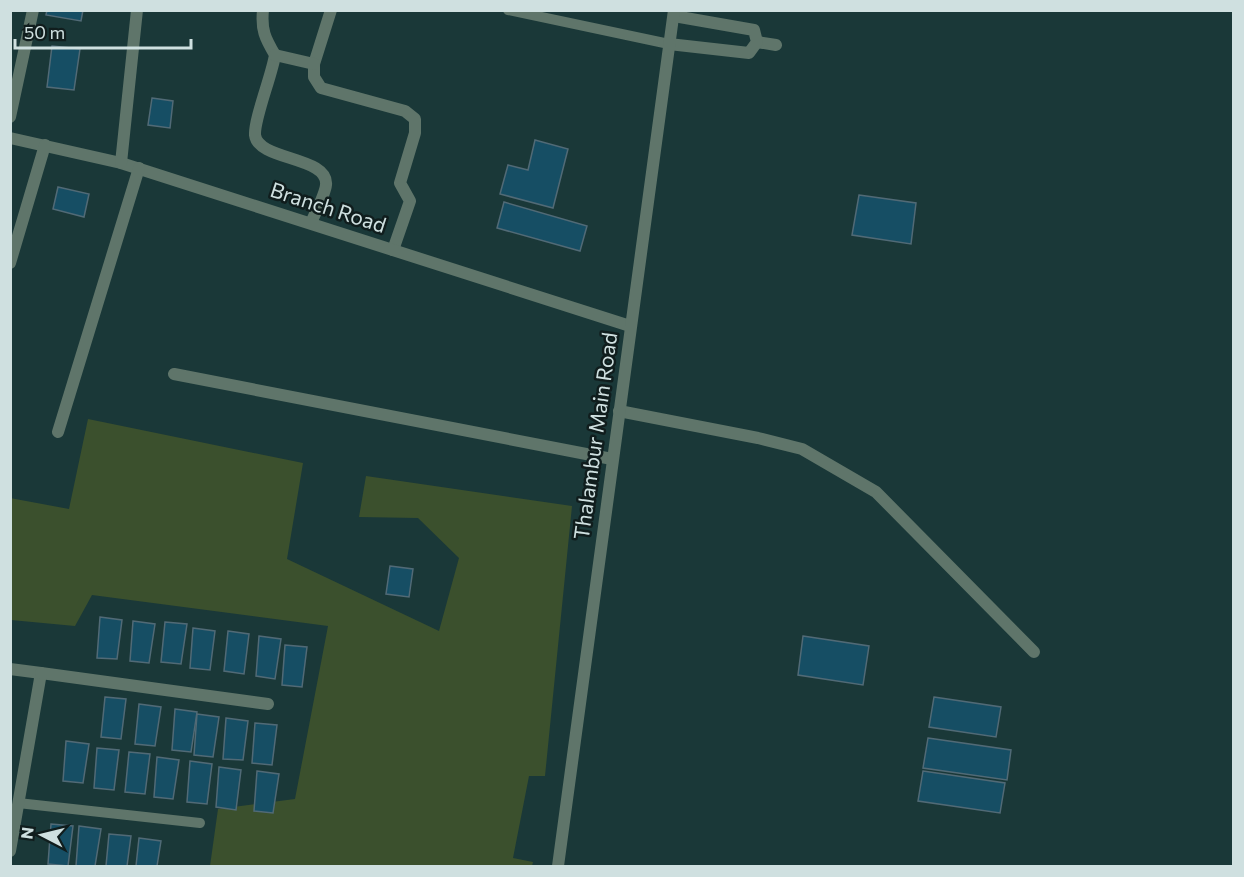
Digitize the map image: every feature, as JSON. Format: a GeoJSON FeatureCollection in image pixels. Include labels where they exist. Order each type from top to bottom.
{"type":"FeatureCollection","features":[{"type":"Feature","properties":{"kind":"street"},"geometry":{"type":"LineString","coordinates":[[10,117],[33,10]]}},
{"type":"Feature","properties":{"kind":"street"},"geometry":{"type":"LineString","coordinates":[[121,163],[137,10]]}},
{"type":"Feature","properties":{"kind":"street"},"geometry":{"type":"LineString","coordinates":[[263,10],[261,26],[275,55],[255,137],[262,147],[315,167],[323,174],[326,184],[311,223]]}},
{"type":"Feature","properties":{"kind":"street"},"geometry":{"type":"LineString","coordinates":[[331,10],[314,64],[314,77],[321,88],[405,111],[414,119],[415,133],[400,183],[410,201],[393,250]]}},
{"type":"Feature","properties":{"kind":"street"},"geometry":{"type":"LineString","coordinates":[[674,13],[754,30],[757,42]]}},
{"type":"Feature","properties":{"kind":"street","name":"Thalambur Main Road"},"geometry":{"type":"LineString","coordinates":[[558,867],[674,13]]}},
{"type":"Feature","properties":{"kind":"street"},"geometry":{"type":"LineString","coordinates":[[669,44],[749,53],[757,42]]}},
{"type":"Feature","properties":{"kind":"street"},"geometry":{"type":"LineString","coordinates":[[757,42],[776,45]]}},
{"type":"Feature","properties":{"kind":"street"},"geometry":{"type":"LineString","coordinates":[[275,55],[314,64]]}},
{"type":"Feature","properties":{"kind":"street","name":"Branch Road"},"geometry":{"type":"LineString","coordinates":[[10,138],[139,168],[630,326]]}},
{"type":"Feature","properties":{"kind":"street"},"geometry":{"type":"LineString","coordinates":[[10,263],[45,145]]}},
{"type":"Feature","properties":{"kind":"street"},"geometry":{"type":"LineString","coordinates":[[58,432],[139,168]]}},
{"type":"Feature","properties":{"kind":"street"},"geometry":{"type":"LineString","coordinates":[[174,374],[612,459]]}},
{"type":"Feature","properties":{"kind":"street"},"geometry":{"type":"LineString","coordinates":[[619,411],[758,438],[802,449],[876,492],[1034,652]]}},
{"type":"Feature","properties":{"kind":"street"},"geometry":{"type":"LineString","coordinates":[[10,669],[268,704]]}},
{"type":"Feature","properties":{"kind":"street"},"geometry":{"type":"LineString","coordinates":[[10,851],[41,673]]}},
{"type":"Feature","properties":{"kind":"lane"},"geometry":{"type":"LineString","coordinates":[[508,10],[669,44]]}},
{"type":"Feature","properties":{"kind":"lane"},"geometry":{"type":"LineString","coordinates":[[18,803],[200,823]]}},
{"type":"Feature","properties":{"kind":"green space"},"geometry":{"type":"Polygon","coordinates":[[[88,419],[303,463],[287,559],[439,631],[459,558],[418,518],[359,517],[366,476],[572,506],[545,776],[529,776],[513,858],[533,862],[532,866],[210,866],[218,809],[295,799],[328,626],[92,595],[75,626],[11,620],[10,498],[69,509],[88,419]]]}},
{"type":"Feature","properties":{"kind":"building"},"geometry":{"type":"Polygon","coordinates":[[[47,10],[83,10],[81,21],[46,15],[47,10]]]}},
{"type":"Feature","properties":{"kind":"building"},"geometry":{"type":"Polygon","coordinates":[[[52,46],[80,49],[74,90],[47,87],[52,46]]]}},
{"type":"Feature","properties":{"kind":"building"},"geometry":{"type":"Polygon","coordinates":[[[152,98],[173,101],[170,128],[148,125],[152,98]]]}},
{"type":"Feature","properties":{"kind":"building"},"geometry":{"type":"Polygon","coordinates":[[[535,140],[568,149],[553,208],[500,194],[508,165],[528,170],[535,140]]]}},
{"type":"Feature","properties":{"kind":"building"},"geometry":{"type":"Polygon","coordinates":[[[58,187],[89,194],[84,217],[53,209],[58,187]]]}},
{"type":"Feature","properties":{"kind":"building"},"geometry":{"type":"Polygon","coordinates":[[[859,195],[916,203],[911,244],[852,235],[859,195]]]}},
{"type":"Feature","properties":{"kind":"building"},"geometry":{"type":"Polygon","coordinates":[[[504,202],[587,226],[580,251],[497,228],[504,202]]]}},
{"type":"Feature","properties":{"kind":"building"},"geometry":{"type":"Polygon","coordinates":[[[390,566],[413,569],[409,597],[386,594],[390,566]]]}},
{"type":"Feature","properties":{"kind":"building"},"geometry":{"type":"Polygon","coordinates":[[[100,617],[122,620],[117,659],[97,658],[100,617]]]}},
{"type":"Feature","properties":{"kind":"building"},"geometry":{"type":"Polygon","coordinates":[[[133,621],[155,624],[149,663],[130,661],[133,621]]]}},
{"type":"Feature","properties":{"kind":"building"},"geometry":{"type":"Polygon","coordinates":[[[165,622],[187,624],[181,664],[161,662],[165,622]]]}},
{"type":"Feature","properties":{"kind":"building"},"geometry":{"type":"Polygon","coordinates":[[[193,628],[215,631],[210,670],[190,668],[193,628]]]}},
{"type":"Feature","properties":{"kind":"building"},"geometry":{"type":"Polygon","coordinates":[[[228,631],[249,634],[244,674],[224,671],[228,631]]]}},
{"type":"Feature","properties":{"kind":"building"},"geometry":{"type":"Polygon","coordinates":[[[259,636],[281,639],[275,679],[256,676],[259,636]]]}},
{"type":"Feature","properties":{"kind":"building"},"geometry":{"type":"Polygon","coordinates":[[[803,636],[869,646],[863,685],[798,675],[803,636]]]}},
{"type":"Feature","properties":{"kind":"building"},"geometry":{"type":"Polygon","coordinates":[[[285,645],[307,647],[302,687],[282,685],[285,645]]]}},
{"type":"Feature","properties":{"kind":"building"},"geometry":{"type":"Polygon","coordinates":[[[105,697],[126,699],[121,739],[101,737],[105,697]]]}},
{"type":"Feature","properties":{"kind":"building"},"geometry":{"type":"Polygon","coordinates":[[[934,697],[1001,707],[996,737],[929,727],[934,697]]]}},
{"type":"Feature","properties":{"kind":"building"},"geometry":{"type":"Polygon","coordinates":[[[139,704],[161,707],[155,746],[135,744],[139,704]]]}},
{"type":"Feature","properties":{"kind":"building"},"geometry":{"type":"Polygon","coordinates":[[[175,709],[197,712],[191,752],[172,750],[175,709]]]}},
{"type":"Feature","properties":{"kind":"building"},"geometry":{"type":"Polygon","coordinates":[[[197,714],[219,717],[213,757],[194,755],[197,714]]]}},
{"type":"Feature","properties":{"kind":"building"},"geometry":{"type":"Polygon","coordinates":[[[226,718],[248,721],[243,760],[223,759],[226,718]]]}},
{"type":"Feature","properties":{"kind":"building"},"geometry":{"type":"Polygon","coordinates":[[[255,723],[277,725],[272,765],[252,763],[255,723]]]}},
{"type":"Feature","properties":{"kind":"building"},"geometry":{"type":"Polygon","coordinates":[[[928,738],[1011,750],[1007,780],[923,768],[928,738]]]}},
{"type":"Feature","properties":{"kind":"building"},"geometry":{"type":"Polygon","coordinates":[[[66,741],[89,744],[83,783],[63,781],[66,741]]]}},
{"type":"Feature","properties":{"kind":"building"},"geometry":{"type":"Polygon","coordinates":[[[97,748],[119,750],[114,790],[94,788],[97,748]]]}},
{"type":"Feature","properties":{"kind":"building"},"geometry":{"type":"Polygon","coordinates":[[[129,752],[150,754],[145,794],[125,792],[129,752]]]}},
{"type":"Feature","properties":{"kind":"building"},"geometry":{"type":"Polygon","coordinates":[[[157,757],[179,760],[173,799],[154,797],[157,757]]]}},
{"type":"Feature","properties":{"kind":"building"},"geometry":{"type":"Polygon","coordinates":[[[190,761],[212,764],[207,804],[187,802],[190,761]]]}},
{"type":"Feature","properties":{"kind":"building"},"geometry":{"type":"Polygon","coordinates":[[[219,767],[241,770],[236,810],[216,807],[219,767]]]}},
{"type":"Feature","properties":{"kind":"building"},"geometry":{"type":"Polygon","coordinates":[[[257,771],[279,774],[273,813],[254,811],[257,771]]]}},
{"type":"Feature","properties":{"kind":"building"},"geometry":{"type":"Polygon","coordinates":[[[923,771],[1005,783],[1000,813],[918,801],[923,771]]]}},
{"type":"Feature","properties":{"kind":"building"},"geometry":{"type":"Polygon","coordinates":[[[51,824],[73,826],[68,866],[48,864],[51,824]]]}},
{"type":"Feature","properties":{"kind":"building"},"geometry":{"type":"Polygon","coordinates":[[[79,826],[101,829],[95,866],[76,866],[79,826]]]}},
{"type":"Feature","properties":{"kind":"building"},"geometry":{"type":"Polygon","coordinates":[[[109,834],[131,836],[127,866],[106,866],[109,834]]]}},
{"type":"Feature","properties":{"kind":"building"},"geometry":{"type":"Polygon","coordinates":[[[139,838],[161,841],[157,866],[136,866],[139,838]]]}}]}
